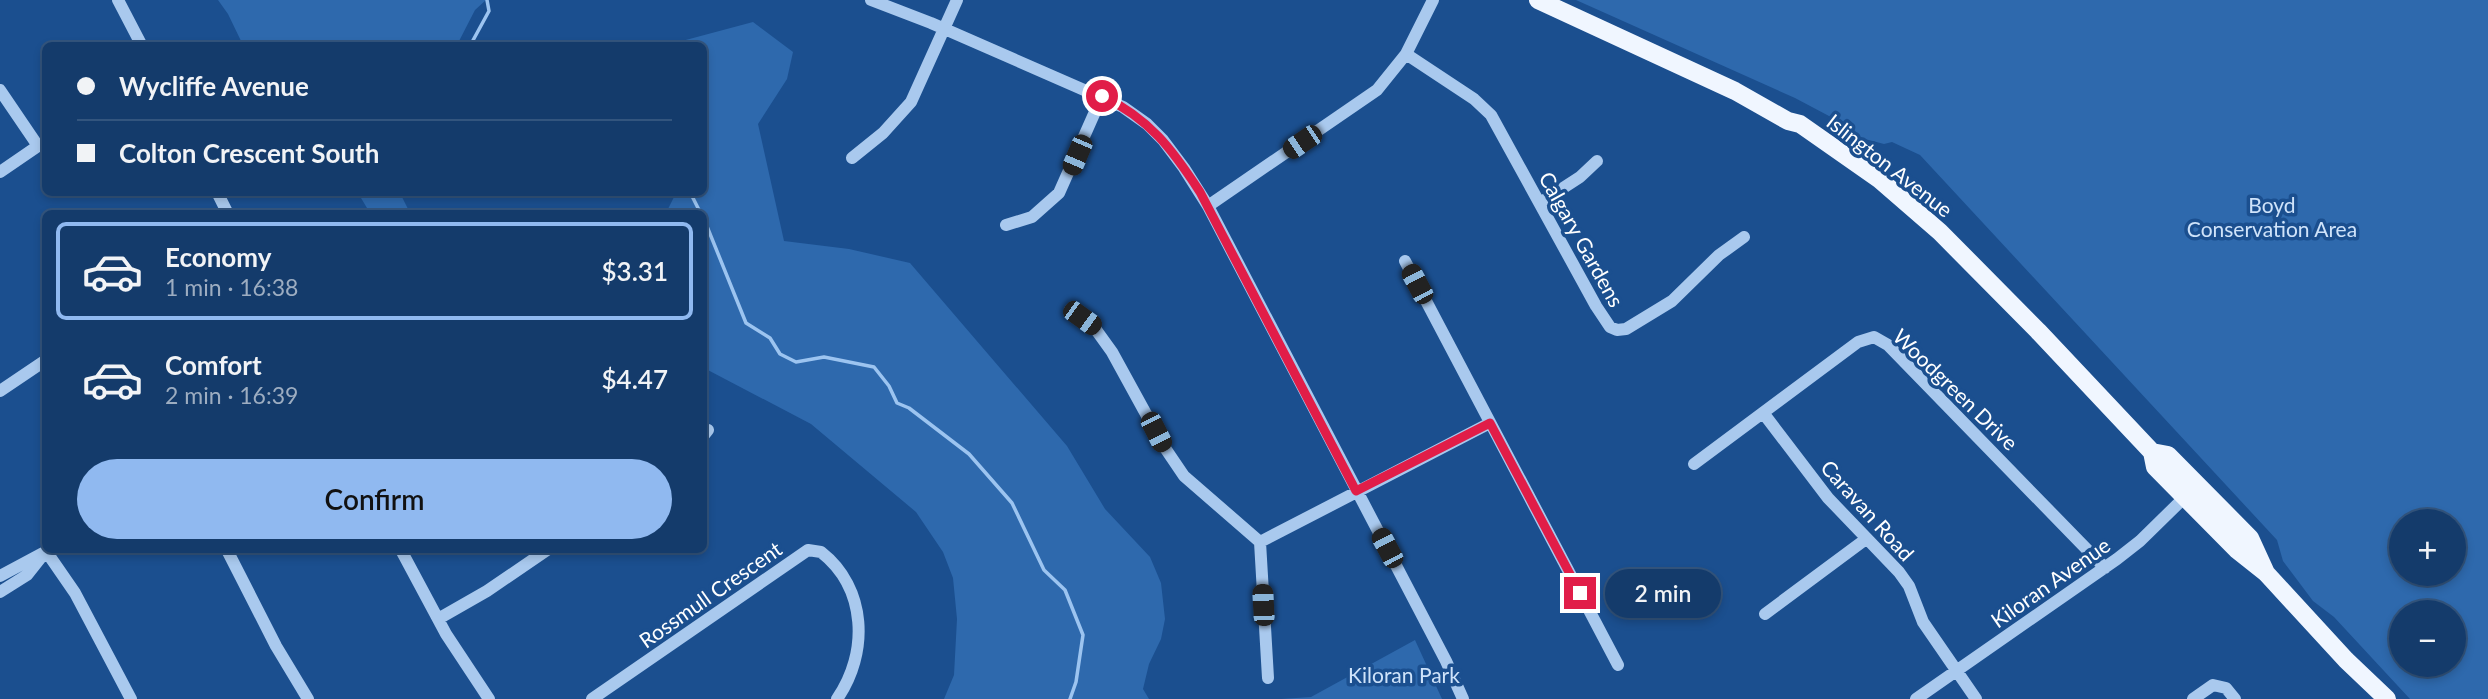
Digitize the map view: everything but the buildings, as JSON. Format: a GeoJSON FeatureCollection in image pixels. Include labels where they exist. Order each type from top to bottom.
{"type":"FeatureCollection","features":[{"type":"Feature","properties":{"kind":"main road","name":"Islington Avenue"},"geometry":{"type":"LineString","coordinates":[[1538,0],[1735,91],[1788,121],[1800,124],[1888,187],[1955,246],[2152,452],[2155,467],[2184,498],[2236,550],[2266,573],[2346,660],[2387,699]]}},
{"type":"Feature","properties":{"kind":"main road","name":"Islington Avenue"},"geometry":{"type":"LineString","coordinates":[[2152,452],[2168,455],[2250,538],[2266,573]]}},
{"type":"Feature","properties":{"kind":"street"},"geometry":{"type":"LineString","coordinates":[[118,0],[140,42]]}},
{"type":"Feature","properties":{"kind":"street"},"geometry":{"type":"LineString","coordinates":[[871,0],[1102,96],[1136,115],[1155,132],[1184,168],[1208,206],[1446,661],[1463,699]]}},
{"type":"Feature","properties":{"kind":"street"},"geometry":{"type":"LineString","coordinates":[[852,158],[883,133],[911,102],[957,0]]}},
{"type":"Feature","properties":{"kind":"street"},"geometry":{"type":"LineString","coordinates":[[1208,206],[1377,90],[1406,54],[1433,0]]}},
{"type":"Feature","properties":{"kind":"street","name":"Calgary Gardens"},"geometry":{"type":"LineString","coordinates":[[1406,54],[1474,99],[1491,115],[1610,327],[1617,330],[1626,329],[1672,301],[1719,255],[1744,237]]}},
{"type":"Feature","properties":{"kind":"street"},"geometry":{"type":"LineString","coordinates":[[0,90],[42,144],[0,172]]}},
{"type":"Feature","properties":{"kind":"street"},"geometry":{"type":"LineString","coordinates":[[1006,225],[1032,217],[1059,193],[1102,96]]}},
{"type":"Feature","properties":{"kind":"street"},"geometry":{"type":"LineString","coordinates":[[1540,203],[1580,177],[1597,161]]}},
{"type":"Feature","properties":{"kind":"street"},"geometry":{"type":"LineString","coordinates":[[1405,261],[1618,665]]}},
{"type":"Feature","properties":{"kind":"street"},"geometry":{"type":"LineString","coordinates":[[1070,310],[1094,327],[1112,352],[1178,468],[1260,542],[1268,678]]}},
{"type":"Feature","properties":{"kind":"street","name":"Woodgreen Drive"},"geometry":{"type":"LineString","coordinates":[[1694,464],[1858,342],[1874,337],[1888,345],[2105,568]]}},
{"type":"Feature","properties":{"kind":"street"},"geometry":{"type":"LineString","coordinates":[[0,391],[42,363]]}},
{"type":"Feature","properties":{"kind":"street","name":"Caravan Road"},"geometry":{"type":"LineString","coordinates":[[1764,414],[1828,498],[1899,572],[1909,586],[1923,622],[1976,699]]}},
{"type":"Feature","properties":{"kind":"street"},"geometry":{"type":"LineString","coordinates":[[1260,542],[1490,423]]}},
{"type":"Feature","properties":{"kind":"street","name":"Kiloran Avenue"},"geometry":{"type":"LineString","coordinates":[[1916,699],[2105,568],[2140,541],[2197,484]]}},
{"type":"Feature","properties":{"kind":"street"},"geometry":{"type":"LineString","coordinates":[[1765,614],[1866,539]]}},
{"type":"Feature","properties":{"kind":"street","name":"Rossmull Crescent"},"geometry":{"type":"LineString","coordinates":[[592,699],[808,550],[821,551],[837,569],[852,596],[859,618],[858,656],[853,672],[837,699]]}},
{"type":"Feature","properties":{"kind":"street"},"geometry":{"type":"LineString","coordinates":[[0,576],[42,553]]}},
{"type":"Feature","properties":{"kind":"street"},"geometry":{"type":"LineString","coordinates":[[0,592],[27,575],[45,553]]}},
{"type":"Feature","properties":{"kind":"street"},"geometry":{"type":"LineString","coordinates":[[50,553],[75,593],[131,699]]}},
{"type":"Feature","properties":{"kind":"street"},"geometry":{"type":"LineString","coordinates":[[229,553],[276,646],[308,699]]}},
{"type":"Feature","properties":{"kind":"street"},"geometry":{"type":"LineString","coordinates":[[403,553],[438,619],[489,699]]}},
{"type":"Feature","properties":{"kind":"street"},"geometry":{"type":"LineString","coordinates":[[438,619],[487,591],[543,553]]}},
{"type":"Feature","properties":{"kind":"street"},"geometry":{"type":"LineString","coordinates":[[2193,699],[2213,685],[2226,688],[2235,699]]}},
{"type":"Feature","properties":{"kind":"green space"},"geometry":{"type":"Polygon","coordinates":[[[218,0],[486,0],[475,10],[459,42],[242,42],[218,0]]]}},
{"type":"Feature","properties":{"kind":"green space","name":"Boyd Conservation Area"},"geometry":{"type":"Polygon","coordinates":[[[1576,0],[2488,0],[2488,699],[2410,699],[2390,677],[2466,677],[2466,600],[2389,600],[2389,676],[2334,617],[2313,601],[2283,561],[2277,540],[1920,155],[1892,142],[1884,144],[1861,138],[1829,116],[1795,98],[1576,0]]]}},
{"type":"Feature","properties":{"kind":"green space"},"geometry":{"type":"Polygon","coordinates":[[[753,22],[793,52],[787,79],[758,124],[784,241],[849,249],[910,263],[1067,446],[1105,509],[1150,557],[1161,583],[1165,619],[1161,639],[1149,664],[1143,689],[1149,699],[944,699],[954,675],[957,619],[953,578],[943,552],[916,512],[811,424],[707,370],[707,210],[668,210],[674,196],[707,196],[707,42],[678,42],[753,22]]]}},
{"type":"Feature","properties":{"kind":"green space"},"geometry":{"type":"Polygon","coordinates":[[[360,196],[402,196],[408,210],[368,210],[360,196]]]}},
{"type":"Feature","properties":{"kind":"green space","name":"Kiloran Park"},"geometry":{"type":"Polygon","coordinates":[[[1415,640],[1442,699],[1281,699],[1311,697],[1415,640]]]}},
{"type":"Feature","properties":{"kind":"waterway"},"geometry":{"type":"LineString","coordinates":[[472,42],[489,11],[487,0]]}},
{"type":"Feature","properties":{"kind":"waterway"},"geometry":{"type":"LineString","coordinates":[[692,196],[699,210]]}},
{"type":"Feature","properties":{"kind":"waterway"},"geometry":{"type":"LineString","coordinates":[[707,226],[746,323],[770,338],[780,354],[796,362],[824,357],[874,367],[889,386],[897,403],[909,408],[969,454],[1012,503],[1044,570],[1065,590],[1083,635],[1076,682],[1070,699]]}},
{"type":"Feature","properties":{"kind":"route"},"geometry":{"type":"LineString","coordinates":[[1102,96],[1136,115],[1155,132],[1172,151],[1200,192],[1356,491],[1490,423],[1580,593]]}}]}
